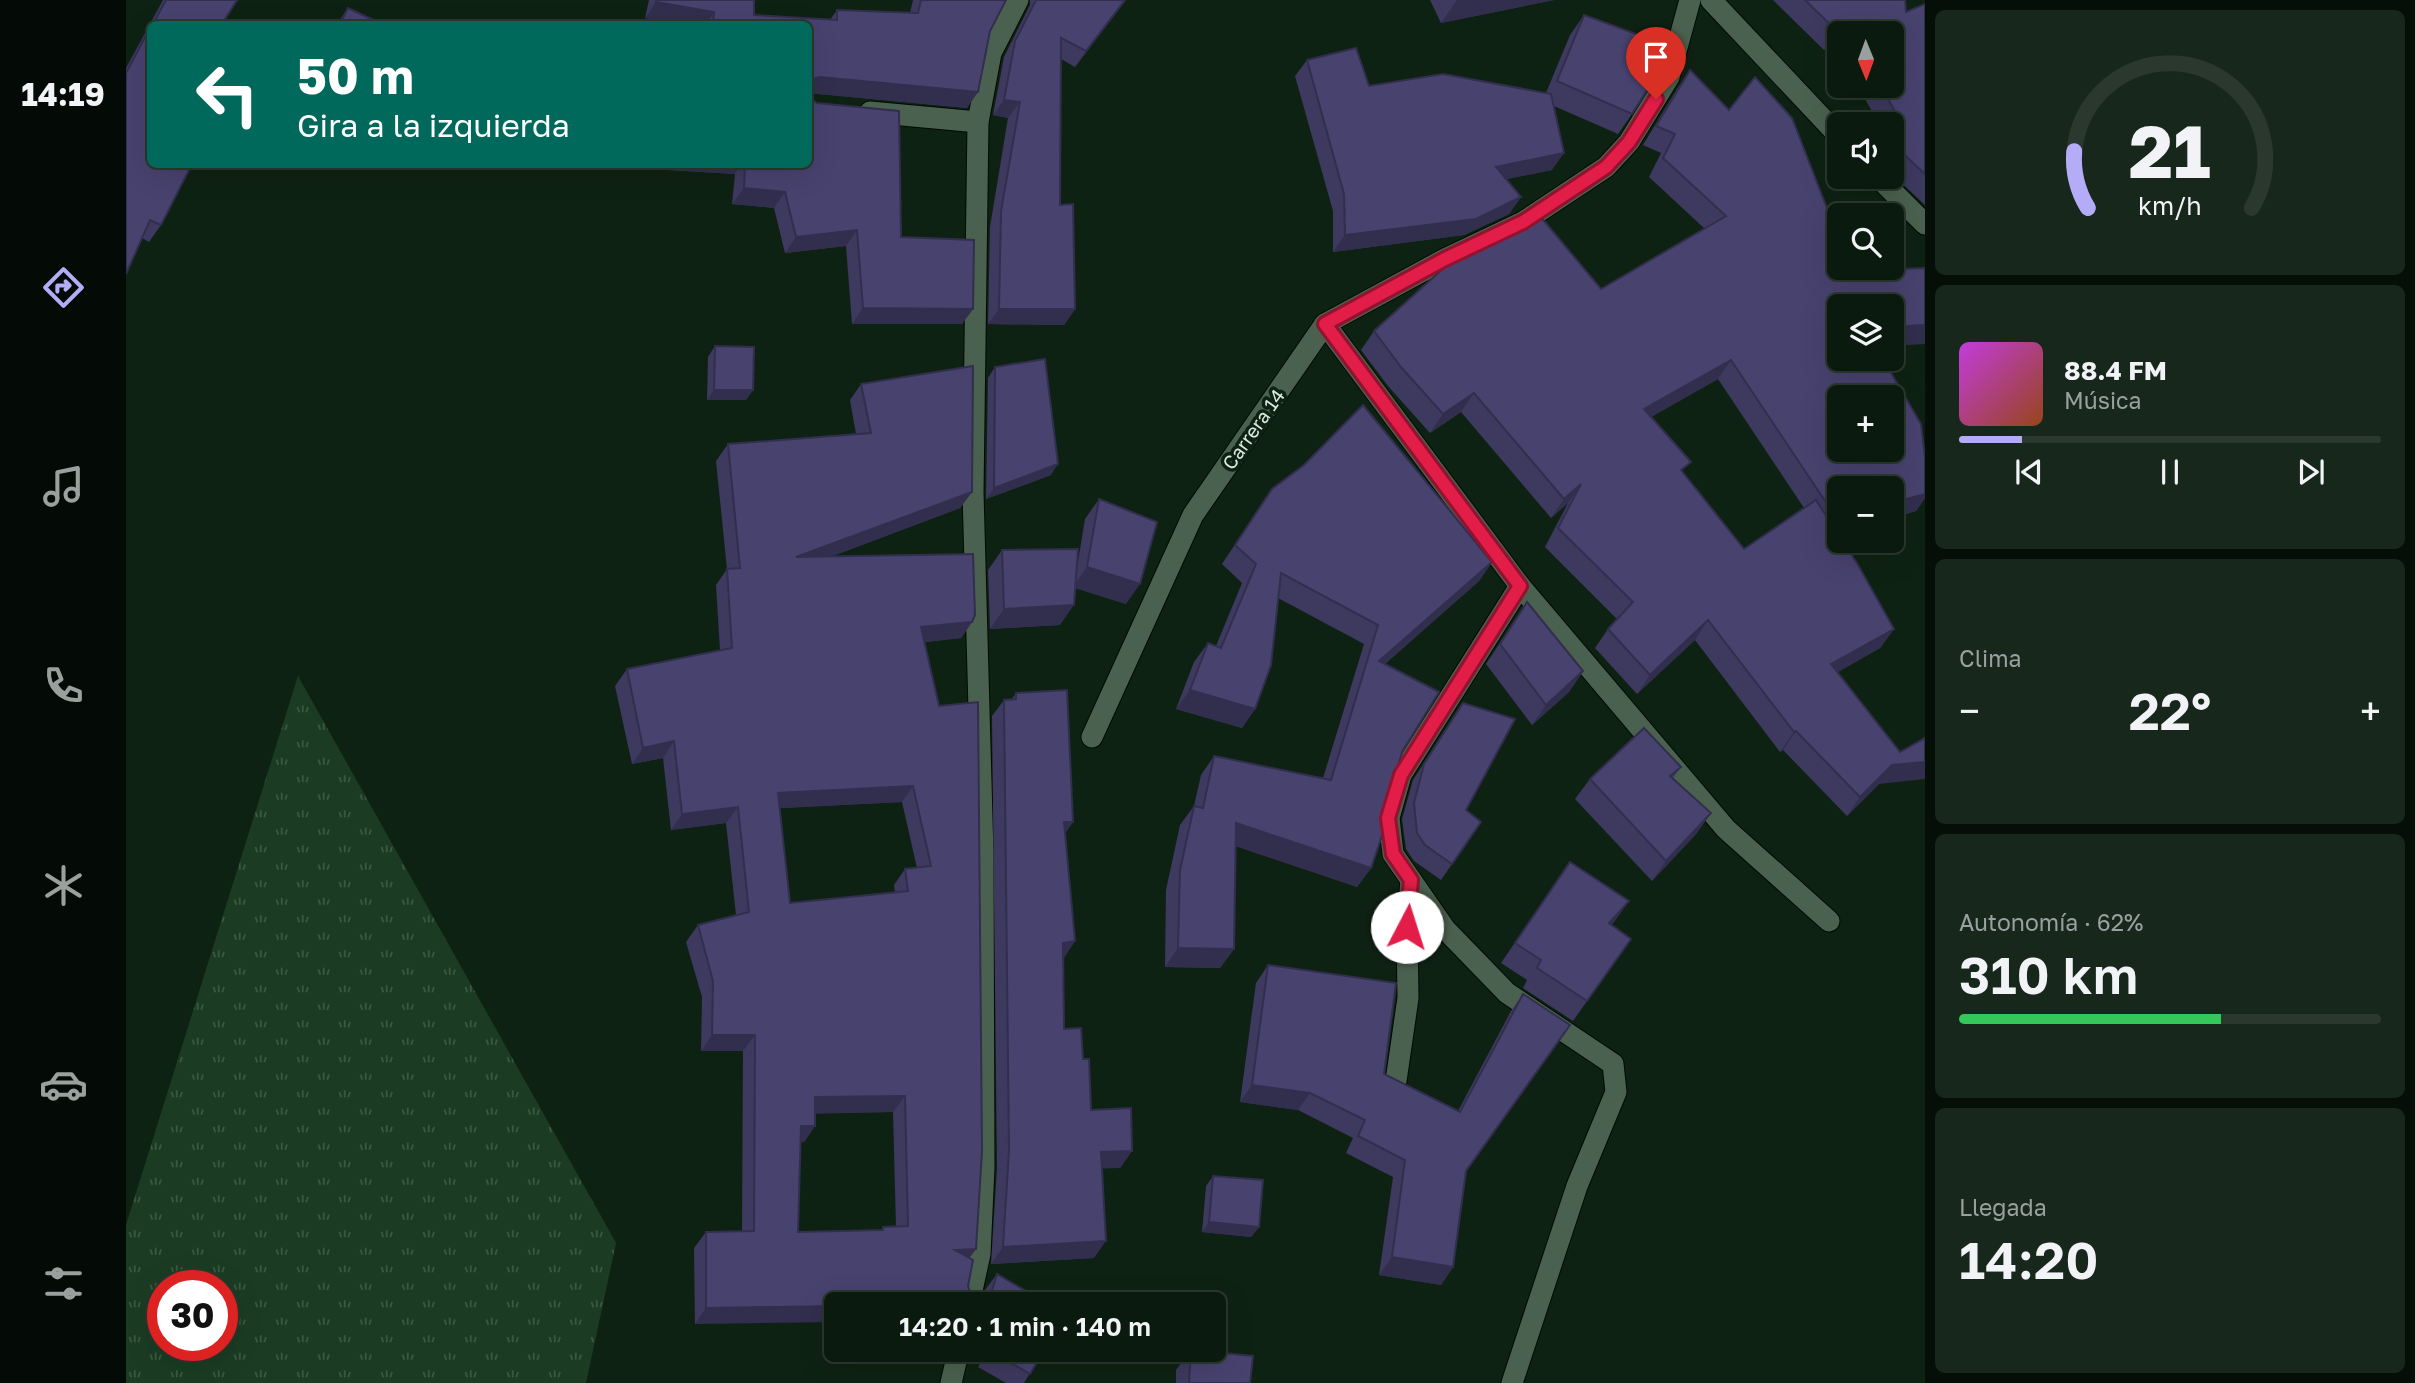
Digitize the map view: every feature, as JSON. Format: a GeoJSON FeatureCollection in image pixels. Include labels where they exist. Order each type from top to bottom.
{"type":"FeatureCollection","features":[{"type":"Feature","properties":{"kind":"street"},"geometry":{"type":"LineString","coordinates":[[972,1292],[980,1254],[984,1168],[983,855],[972,492],[978,122],[990,53],[1018,0]]}},
{"type":"Feature","properties":{"kind":"street","name":"Carrera 14"},"geometry":{"type":"LineString","coordinates":[[1092,737],[1193,515],[1325,324],[1445,259],[1523,222],[1606,167],[1629,142],[1669,77],[1690,0]]}},
{"type":"Feature","properties":{"kind":"street"},"geometry":{"type":"LineString","coordinates":[[1711,0],[1827,123]]}},
{"type":"Feature","properties":{"kind":"street"},"geometry":{"type":"LineString","coordinates":[[848,110],[978,122]]}},
{"type":"Feature","properties":{"kind":"street"},"geometry":{"type":"LineString","coordinates":[[1890,189],[1925,224]]}},
{"type":"Feature","properties":{"kind":"street"},"geometry":{"type":"LineString","coordinates":[[1325,324],[1520,586],[1726,829],[1829,921]]}},
{"type":"Feature","properties":{"kind":"street"},"geometry":{"type":"LineString","coordinates":[[1512,1383],[1577,1186],[1616,1092],[1613,1064],[1507,993],[1445,929],[1393,854],[1388,818],[1401,775],[1520,586]]}},
{"type":"Feature","properties":{"kind":"street"},"geometry":{"type":"LineString","coordinates":[[1396,1081],[1408,998],[1407,927],[1411,880]]}},
{"type":"Feature","properties":{"kind":"street"},"geometry":{"type":"LineString","coordinates":[[951,1383],[956,1362]]}},
{"type":"Feature","properties":{"kind":"green space"},"geometry":{"type":"Polygon","coordinates":[[[298,676],[616,1243],[586,1383],[126,1383],[126,1225],[298,676]]]}},
{"type":"Feature","properties":{"kind":"building"},"geometry":{"type":"Polygon","coordinates":[[[166,0],[237,0],[224,21],[155,21],[166,0]]]}},
{"type":"Feature","properties":{"kind":"building"},"geometry":{"type":"Polygon","coordinates":[[[754,0],[754,15],[837,20],[837,10],[918,13],[921,0],[1006,0],[990,31],[978,92],[820,77],[812,80],[812,21],[713,21],[714,12],[656,2],[754,0]]]}},
{"type":"Feature","properties":{"kind":"building"},"geometry":{"type":"Polygon","coordinates":[[[1036,0],[1125,0],[1086,51],[1061,38],[1060,205],[1073,204],[1075,309],[999,309],[1001,211],[1020,102],[1004,100],[1015,41],[1036,0]]]}},
{"type":"Feature","properties":{"kind":"building"},"geometry":{"type":"Polygon","coordinates":[[[1805,0],[1905,0],[1906,12],[1925,4],[1925,174],[1904,154],[1904,112],[1895,112],[1888,98],[1904,98],[1904,21],[1827,21],[1805,0]]]}},
{"type":"Feature","properties":{"kind":"building"},"geometry":{"type":"Polygon","coordinates":[[[348,8],[376,21],[342,21],[348,8]]]}},
{"type":"Feature","properties":{"kind":"building"},"geometry":{"type":"Polygon","coordinates":[[[1584,15],[1669,46],[1671,52],[1632,114],[1557,81],[1584,15]]]}},
{"type":"Feature","properties":{"kind":"building"},"geometry":{"type":"Polygon","coordinates":[[[147,34],[147,168],[189,170],[161,225],[150,220],[126,274],[126,73],[147,34]]]}},
{"type":"Feature","properties":{"kind":"building"},"geometry":{"type":"Polygon","coordinates":[[[1356,48],[1369,86],[1443,74],[1551,94],[1564,153],[1496,167],[1521,197],[1476,219],[1345,235],[1344,194],[1307,60],[1356,48]]]}},
{"type":"Feature","properties":{"kind":"building"},"geometry":{"type":"Polygon","coordinates":[[[1690,70],[1729,110],[1755,77],[1792,118],[1827,208],[1827,280],[1904,280],[1904,269],[1925,268],[1925,325],[1904,326],[1904,294],[1827,294],[1827,371],[1890,371],[1898,385],[1827,385],[1827,462],[1904,462],[1904,395],[1921,424],[1925,457],[1925,494],[1904,500],[1904,476],[1827,476],[1827,504],[1731,360],[1644,409],[1691,462],[1681,470],[1744,549],[1816,500],[1827,517],[1827,553],[1850,553],[1894,629],[1831,664],[1900,752],[1925,738],[1925,762],[1892,765],[1860,797],[1796,731],[1794,732],[1708,620],[1650,675],[1608,629],[1633,602],[1558,528],[1581,484],[1564,499],[1474,393],[1443,414],[1401,367],[1374,331],[1457,256],[1540,216],[1601,289],[1726,216],[1663,158],[1675,134],[1656,126],[1690,70]]]}},
{"type":"Feature","properties":{"kind":"building"},"geometry":{"type":"Polygon","coordinates":[[[812,100],[817,103],[899,111],[901,237],[974,240],[973,309],[863,308],[857,230],[796,237],[785,192],[744,188],[745,168],[812,168],[812,100]]]}},
{"type":"Feature","properties":{"kind":"building"},"geometry":{"type":"Polygon","coordinates":[[[715,346],[754,347],[753,390],[714,390],[715,346]]]}},
{"type":"Feature","properties":{"kind":"building"},"geometry":{"type":"Polygon","coordinates":[[[1045,359],[1058,464],[994,488],[995,367],[1045,359]]]}},
{"type":"Feature","properties":{"kind":"building"},"geometry":{"type":"Polygon","coordinates":[[[973,366],[972,492],[796,557],[973,554],[975,615],[972,622],[921,627],[939,706],[978,702],[982,1151],[976,1249],[955,1250],[973,1260],[968,1286],[970,1292],[824,1292],[824,1306],[706,1308],[706,1232],[754,1231],[755,1035],[712,1035],[713,981],[698,925],[749,912],[738,807],[682,814],[674,741],[643,748],[627,669],[732,648],[727,569],[740,568],[728,444],[871,433],[861,384],[973,366]],[[913,786],[778,793],[790,903],[908,891],[905,869],[931,866],[913,786]],[[905,1096],[815,1097],[815,1126],[801,1126],[798,1232],[883,1230],[883,1227],[908,1226],[905,1096]]]}},
{"type":"Feature","properties":{"kind":"building"},"geometry":{"type":"Polygon","coordinates":[[[1363,405],[1492,562],[1379,661],[1439,692],[1402,752],[1390,796],[1391,817],[1389,815],[1371,868],[1236,823],[1234,949],[1178,948],[1180,870],[1194,806],[1203,808],[1214,756],[1331,780],[1378,625],[1281,573],[1271,665],[1255,709],[1190,690],[1208,643],[1221,648],[1256,564],[1235,545],[1272,489],[1304,465],[1363,405]]]}},
{"type":"Feature","properties":{"kind":"building"},"geometry":{"type":"Polygon","coordinates":[[[1099,499],[1157,522],[1140,584],[1087,567],[1099,499]]]}},
{"type":"Feature","properties":{"kind":"building"},"geometry":{"type":"Polygon","coordinates":[[[1078,549],[1074,605],[1004,609],[1002,550],[1078,549]]]}},
{"type":"Feature","properties":{"kind":"building"},"geometry":{"type":"Polygon","coordinates":[[[1527,602],[1583,671],[1546,705],[1500,644],[1527,602]]]}},
{"type":"Feature","properties":{"kind":"building"},"geometry":{"type":"Polygon","coordinates":[[[1067,690],[1073,822],[1064,822],[1075,941],[1063,943],[1064,1029],[1081,1028],[1083,1059],[1089,1059],[1091,1110],[1131,1108],[1132,1151],[1101,1152],[1106,1241],[1003,1247],[1009,1151],[1004,700],[1016,699],[1016,693],[1067,690]]]}},
{"type":"Feature","properties":{"kind":"building"},"geometry":{"type":"Polygon","coordinates":[[[1463,703],[1515,719],[1466,810],[1481,822],[1452,864],[1425,845],[1417,833],[1414,803],[1424,764],[1463,703]]]}},
{"type":"Feature","properties":{"kind":"building"},"geometry":{"type":"Polygon","coordinates":[[[1644,728],[1681,767],[1670,776],[1711,813],[1666,861],[1590,779],[1644,728]]]}},
{"type":"Feature","properties":{"kind":"building"},"geometry":{"type":"Polygon","coordinates":[[[1570,862],[1629,901],[1609,923],[1631,939],[1587,1001],[1537,968],[1541,960],[1515,943],[1570,862]]]}},
{"type":"Feature","properties":{"kind":"building"},"geometry":{"type":"Polygon","coordinates":[[[1268,965],[1396,983],[1384,1074],[1460,1112],[1523,994],[1570,1025],[1466,1171],[1453,1267],[1392,1257],[1405,1160],[1358,1136],[1365,1120],[1310,1093],[1252,1085],[1268,965]]]}},
{"type":"Feature","properties":{"kind":"building"},"geometry":{"type":"Polygon","coordinates":[[[1213,1176],[1263,1180],[1259,1227],[1209,1222],[1213,1176]]]}},
{"type":"Feature","properties":{"kind":"building"},"geometry":{"type":"Polygon","coordinates":[[[997,1274],[1028,1292],[992,1292],[997,1274]]]}},
{"type":"Feature","properties":{"kind":"building"},"geometry":{"type":"Polygon","coordinates":[[[1226,1353],[1253,1356],[1250,1383],[1189,1383],[1190,1362],[1226,1362],[1226,1353]]]}},
{"type":"Feature","properties":{"kind":"building"},"geometry":{"type":"Polygon","coordinates":[[[1009,1362],[1037,1362],[1030,1374],[1009,1362]]]}},
{"type":"Feature","properties":{"kind":"route"},"geometry":{"type":"LineString","coordinates":[[1407,927],[1411,880],[1393,854],[1388,818],[1401,775],[1520,586],[1325,324],[1445,259],[1523,222],[1606,167],[1629,142],[1656,99]]}}]}
